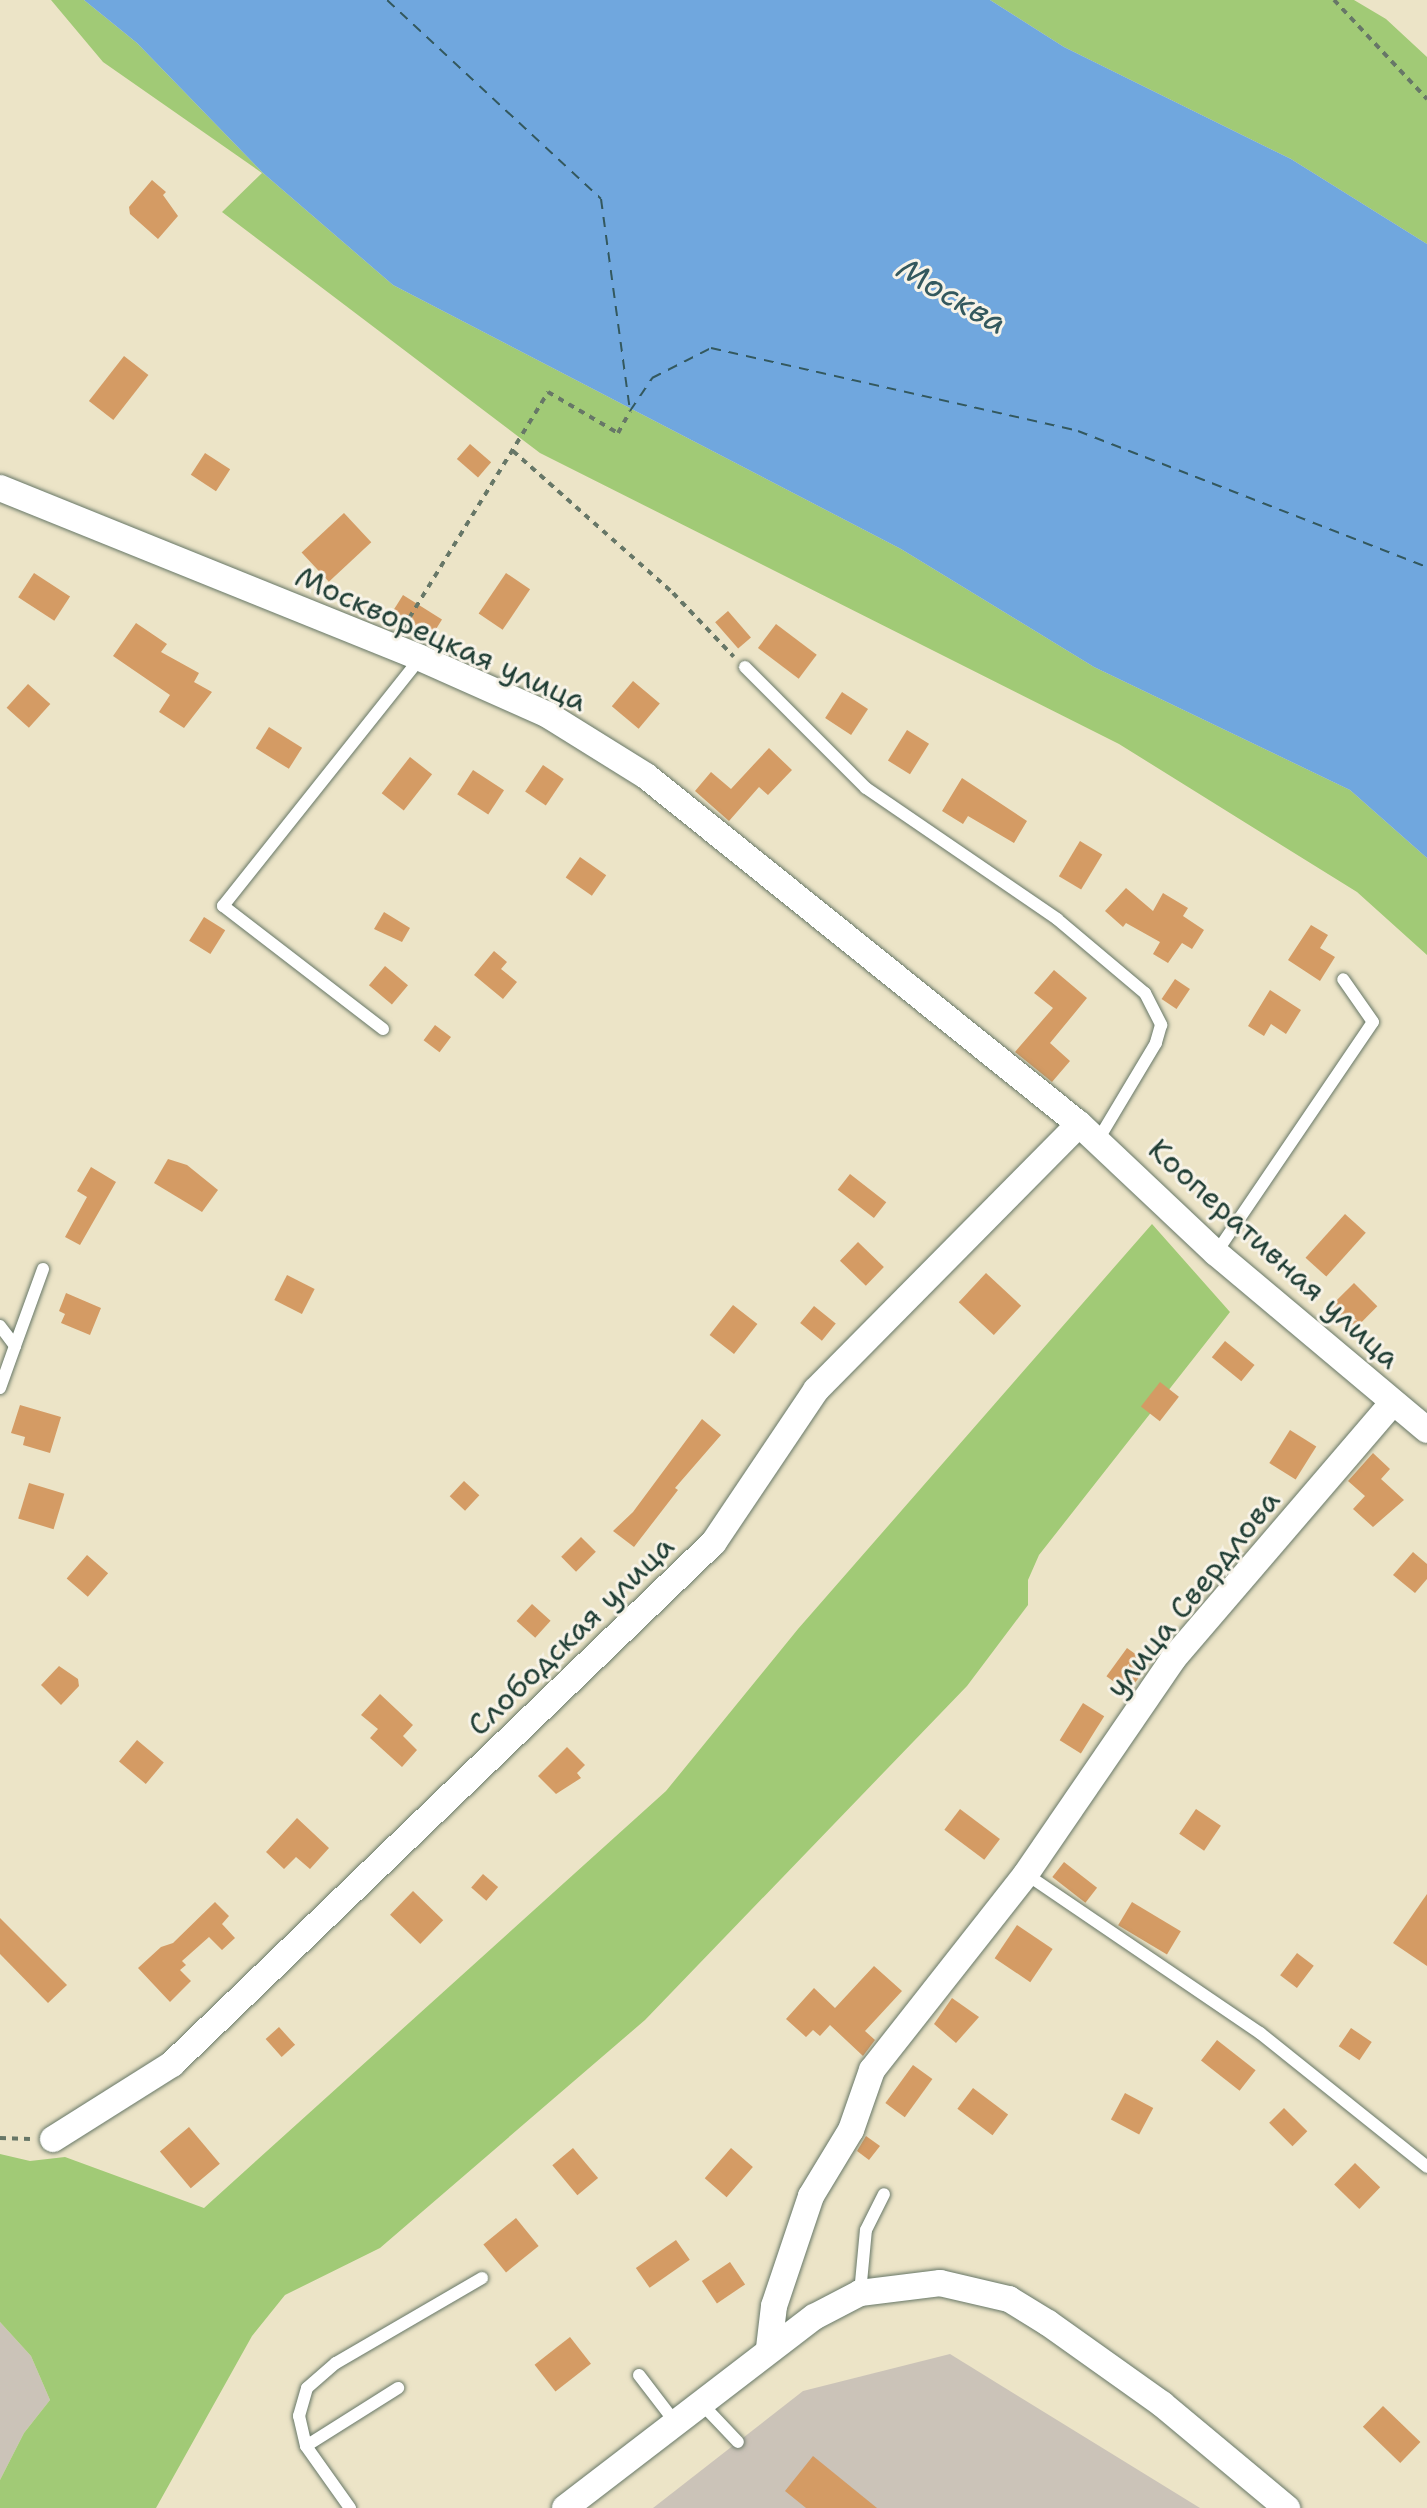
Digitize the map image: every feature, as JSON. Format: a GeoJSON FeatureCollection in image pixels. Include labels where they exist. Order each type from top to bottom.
{"type":"FeatureCollection","features":[{"type":"Feature","properties":{"kind":"street","name":"Москворецкая улица"},"geometry":{"type":"LineString","coordinates":[[0,488],[420,658],[548,715],[646,776],[1089,1132]]}},
{"type":"Feature","properties":{"kind":"street","name":"Кооперативная улица"},"geometry":{"type":"LineString","coordinates":[[1089,1132],[1216,1253],[1427,1430]]}},
{"type":"Feature","properties":{"kind":"street","name":"Слободская улица"},"geometry":{"type":"LineString","coordinates":[[53,2139],[172,2064],[714,1542],[816,1390],[1089,1132]]}},
{"type":"Feature","properties":{"kind":"street","name":"улица Свердлова"},"geometry":{"type":"LineString","coordinates":[[769,2348],[774,2306],[811,2196],[851,2130],[872,2070],[1026,1874],[1173,1659],[1393,1402]]}},
{"type":"Feature","properties":{"kind":"street"},"geometry":{"type":"LineString","coordinates":[[565,2508],[769,2348],[860,2293],[940,2283],[1009,2299],[1162,2404],[1273,2504]]}},
{"type":"Feature","properties":{"kind":"lane"},"geometry":{"type":"LineString","coordinates":[[383,1029],[223,906],[420,658]]}},
{"type":"Feature","properties":{"kind":"lane"},"geometry":{"type":"LineString","coordinates":[[745,667],[866,788],[1057,919],[1145,993],[1161,1025],[1156,1043],[1089,1132]]}},
{"type":"Feature","properties":{"kind":"lane"},"geometry":{"type":"LineString","coordinates":[[1216,1253],[1373,1022],[1343,979]]}},
{"type":"Feature","properties":{"kind":"lane"},"geometry":{"type":"LineString","coordinates":[[0,1388],[43,1269]]}},
{"type":"Feature","properties":{"kind":"lane"},"geometry":{"type":"LineString","coordinates":[[0,1326],[15,1346]]}},
{"type":"Feature","properties":{"kind":"lane"},"geometry":{"type":"LineString","coordinates":[[1026,1874],[1260,2033],[1427,2167]]}},
{"type":"Feature","properties":{"kind":"lane"},"geometry":{"type":"LineString","coordinates":[[860,2293],[866,2230],[884,2194]]}},
{"type":"Feature","properties":{"kind":"lane"},"geometry":{"type":"LineString","coordinates":[[350,2508],[306,2446],[299,2416],[307,2388],[336,2363],[482,2278]]}},
{"type":"Feature","properties":{"kind":"lane"},"geometry":{"type":"LineString","coordinates":[[639,2375],[675,2422]]}},
{"type":"Feature","properties":{"kind":"lane"},"geometry":{"type":"LineString","coordinates":[[306,2446],[398,2388]]}},
{"type":"Feature","properties":{"kind":"lane"},"geometry":{"type":"LineString","coordinates":[[700,2402],[738,2442]]}},
{"type":"Feature","properties":{"kind":"path"},"geometry":{"type":"LineString","coordinates":[[1334,0],[1427,99]]}},
{"type":"Feature","properties":{"kind":"path"},"geometry":{"type":"LineString","coordinates":[[392,647],[548,392],[618,433],[630,411]]}},
{"type":"Feature","properties":{"kind":"path"},"geometry":{"type":"LineString","coordinates":[[513,451],[661,582],[745,667]]}},
{"type":"Feature","properties":{"kind":"path"},"geometry":{"type":"LineString","coordinates":[[0,2138],[53,2139]]}},
{"type":"Feature","properties":{"kind":"shaded area"},"geometry":{"type":"Polygon","coordinates":[[[0,2322],[31,2356],[50,2400],[24,2433],[0,2480],[0,2322]]]}},
{"type":"Feature","properties":{"kind":"shaded area"},"geometry":{"type":"Polygon","coordinates":[[[950,2354],[1200,2508],[653,2508],[803,2391],[950,2354]]]}},
{"type":"Feature","properties":{"kind":"green space"},"geometry":{"type":"Polygon","coordinates":[[[51,0],[84,0],[137,43],[263,173],[393,285],[901,549],[1094,667],[1350,790],[1427,858],[1427,955],[1357,892],[1119,744],[540,453],[222,212],[262,173],[103,62],[51,0]]]}},
{"type":"Feature","properties":{"kind":"green space"},"geometry":{"type":"Polygon","coordinates":[[[990,0],[1354,0],[1386,19],[1427,57],[1427,244],[1291,159],[1064,47],[990,0]]]}},
{"type":"Feature","properties":{"kind":"green space"},"geometry":{"type":"Polygon","coordinates":[[[1152,1224],[1230,1312],[1039,1555],[1028,1580],[1028,1605],[967,1686],[645,2020],[380,2248],[285,2295],[252,2336],[156,2508],[0,2508],[0,2480],[24,2433],[50,2400],[31,2356],[0,2322],[0,2154],[30,2161],[65,2157],[204,2208],[666,1791],[798,1629],[1152,1224]]]}},
{"type":"Feature","properties":{"kind":"water","name":"Москва"},"geometry":{"type":"Polygon","coordinates":[[[84,0],[990,0],[1064,47],[1291,159],[1427,244],[1427,858],[1350,790],[1094,667],[901,549],[393,285],[263,173],[137,43],[84,0]]]}},
{"type":"Feature","properties":{"kind":"building"},"geometry":{"type":"Polygon","coordinates":[[[152,180],[166,192],[163,195],[178,216],[158,239],[130,214],[129,207],[152,180]]]}},
{"type":"Feature","properties":{"kind":"building"},"geometry":{"type":"Polygon","coordinates":[[[124,356],[148,375],[113,420],[89,401],[124,356]]]}},
{"type":"Feature","properties":{"kind":"building"},"geometry":{"type":"Polygon","coordinates":[[[470,444],[491,462],[478,477],[457,459],[470,444]]]}},
{"type":"Feature","properties":{"kind":"building"},"geometry":{"type":"Polygon","coordinates":[[[205,453],[230,469],[216,491],[191,475],[205,453]]]}},
{"type":"Feature","properties":{"kind":"building"},"geometry":{"type":"Polygon","coordinates":[[[344,513],[371,542],[329,582],[302,553],[344,513]]]}},
{"type":"Feature","properties":{"kind":"building"},"geometry":{"type":"Polygon","coordinates":[[[34,573],[70,596],[54,621],[18,597],[34,573]]]}},
{"type":"Feature","properties":{"kind":"building"},"geometry":{"type":"Polygon","coordinates":[[[506,573],[530,589],[503,630],[479,614],[506,573]]]}},
{"type":"Feature","properties":{"kind":"building"},"geometry":{"type":"Polygon","coordinates":[[[403,595],[442,619],[431,637],[392,613],[403,595]]]}},
{"type":"Feature","properties":{"kind":"building"},"geometry":{"type":"Polygon","coordinates":[[[728,611],[751,637],[738,649],[715,622],[728,611]]]}},
{"type":"Feature","properties":{"kind":"building"},"geometry":{"type":"Polygon","coordinates":[[[136,623],[167,644],[161,652],[199,673],[194,682],[212,692],[184,728],[159,712],[170,695],[113,656],[136,623]]]}},
{"type":"Feature","properties":{"kind":"building"},"geometry":{"type":"Polygon","coordinates":[[[776,624],[817,655],[799,679],[758,648],[776,624]]]}},
{"type":"Feature","properties":{"kind":"building"},"geometry":{"type":"Polygon","coordinates":[[[633,681],[660,703],[639,729],[612,706],[633,681]]]}},
{"type":"Feature","properties":{"kind":"building"},"geometry":{"type":"Polygon","coordinates":[[[28,684],[50,704],[29,728],[7,708],[28,684]]]}},
{"type":"Feature","properties":{"kind":"building"},"geometry":{"type":"Polygon","coordinates":[[[842,692],[868,709],[851,735],[825,718],[842,692]]]}},
{"type":"Feature","properties":{"kind":"building"},"geometry":{"type":"Polygon","coordinates":[[[269,727],[302,748],[289,769],[256,748],[269,727]]]}},
{"type":"Feature","properties":{"kind":"building"},"geometry":{"type":"Polygon","coordinates":[[[907,730],[929,744],[910,774],[888,761],[907,730]]]}},
{"type":"Feature","properties":{"kind":"building"},"geometry":{"type":"Polygon","coordinates":[[[769,748],[792,770],[768,795],[759,787],[729,821],[695,791],[711,772],[731,789],[769,748]]]}},
{"type":"Feature","properties":{"kind":"building"},"geometry":{"type":"Polygon","coordinates":[[[410,757],[432,774],[404,810],[382,793],[410,757]]]}},
{"type":"Feature","properties":{"kind":"building"},"geometry":{"type":"Polygon","coordinates":[[[543,765],[564,779],[546,806],[525,792],[543,765]]]}},
{"type":"Feature","properties":{"kind":"building"},"geometry":{"type":"Polygon","coordinates":[[[473,770],[504,790],[488,814],[457,794],[473,770]]]}},
{"type":"Feature","properties":{"kind":"building"},"geometry":{"type":"Polygon","coordinates":[[[962,778],[1027,821],[1014,843],[968,816],[963,824],[942,811],[962,778]]]}},
{"type":"Feature","properties":{"kind":"building"},"geometry":{"type":"Polygon","coordinates":[[[1080,841],[1102,854],[1081,890],[1059,876],[1080,841]]]}},
{"type":"Feature","properties":{"kind":"building"},"geometry":{"type":"Polygon","coordinates":[[[580,857],[606,875],[592,896],[566,877],[580,857]]]}},
{"type":"Feature","properties":{"kind":"building"},"geometry":{"type":"Polygon","coordinates":[[[1126,888],[1153,911],[1163,893],[1188,908],[1183,916],[1204,930],[1192,949],[1182,943],[1168,963],[1153,954],[1160,942],[1126,923],[1123,927],[1105,911],[1126,888]]]}},
{"type":"Feature","properties":{"kind":"building"},"geometry":{"type":"Polygon","coordinates":[[[384,912],[410,928],[402,942],[374,929],[384,912]]]}},
{"type":"Feature","properties":{"kind":"building"},"geometry":{"type":"Polygon","coordinates":[[[204,917],[225,930],[210,954],[189,941],[204,917]]]}},
{"type":"Feature","properties":{"kind":"building"},"geometry":{"type":"Polygon","coordinates":[[[1311,925],[1328,935],[1320,948],[1335,957],[1320,981],[1288,960],[1311,925]]]}},
{"type":"Feature","properties":{"kind":"building"},"geometry":{"type":"Polygon","coordinates":[[[494,951],[507,962],[501,969],[517,982],[503,999],[474,975],[494,951]]]}},
{"type":"Feature","properties":{"kind":"building"},"geometry":{"type":"Polygon","coordinates":[[[385,966],[408,985],[392,1004],[369,985],[385,966]]]}},
{"type":"Feature","properties":{"kind":"building"},"geometry":{"type":"Polygon","coordinates":[[[1054,970],[1087,998],[1050,1043],[1070,1061],[1052,1082],[1015,1052],[1053,1008],[1034,993],[1054,970]]]}},
{"type":"Feature","properties":{"kind":"building"},"geometry":{"type":"Polygon","coordinates":[[[1175,979],[1190,989],[1177,1009],[1162,999],[1175,979]]]}},
{"type":"Feature","properties":{"kind":"building"},"geometry":{"type":"Polygon","coordinates":[[[1270,990],[1301,1010],[1286,1034],[1271,1024],[1264,1036],[1248,1026],[1270,990]]]}},
{"type":"Feature","properties":{"kind":"building"},"geometry":{"type":"Polygon","coordinates":[[[435,1025],[451,1037],[440,1052],[424,1040],[435,1025]]]}},
{"type":"Feature","properties":{"kind":"building"},"geometry":{"type":"Polygon","coordinates":[[[168,1159],[187,1165],[218,1190],[202,1212],[154,1183],[168,1159]]]}},
{"type":"Feature","properties":{"kind":"building"},"geometry":{"type":"Polygon","coordinates":[[[91,1167],[116,1182],[80,1245],[65,1237],[87,1197],[77,1191],[91,1167]]]}},
{"type":"Feature","properties":{"kind":"building"},"geometry":{"type":"Polygon","coordinates":[[[850,1174],[886,1202],[874,1218],[838,1190],[850,1174]]]}},
{"type":"Feature","properties":{"kind":"building"},"geometry":{"type":"Polygon","coordinates":[[[1345,1214],[1366,1233],[1326,1277],[1306,1258],[1345,1214]]]}},
{"type":"Feature","properties":{"kind":"building"},"geometry":{"type":"Polygon","coordinates":[[[858,1242],[884,1267],[866,1286],[840,1261],[858,1242]]]}},
{"type":"Feature","properties":{"kind":"building"},"geometry":{"type":"Polygon","coordinates":[[[986,1273],[1021,1306],[994,1335],[959,1302],[986,1273]]]}},
{"type":"Feature","properties":{"kind":"building"},"geometry":{"type":"Polygon","coordinates":[[[287,1275],[315,1289],[302,1314],[274,1300],[287,1275]]]}},
{"type":"Feature","properties":{"kind":"building"},"geometry":{"type":"Polygon","coordinates":[[[1354,1283],[1377,1306],[1354,1330],[1331,1306],[1354,1283]]]}},
{"type":"Feature","properties":{"kind":"building"},"geometry":{"type":"Polygon","coordinates":[[[66,1293],[101,1308],[90,1335],[61,1323],[65,1314],[59,1311],[66,1293]]]}},
{"type":"Feature","properties":{"kind":"building"},"geometry":{"type":"Polygon","coordinates":[[[733,1305],[757,1324],[734,1354],[710,1335],[733,1305]]]}},
{"type":"Feature","properties":{"kind":"building"},"geometry":{"type":"Polygon","coordinates":[[[814,1306],[836,1324],[822,1341],[800,1323],[814,1306]]]}},
{"type":"Feature","properties":{"kind":"building"},"geometry":{"type":"Polygon","coordinates":[[[1225,1341],[1255,1365],[1241,1381],[1212,1357],[1225,1341]]]}},
{"type":"Feature","properties":{"kind":"building"},"geometry":{"type":"Polygon","coordinates":[[[1160,1382],[1179,1397],[1160,1421],[1141,1406],[1160,1382]]]}},
{"type":"Feature","properties":{"kind":"building"},"geometry":{"type":"Polygon","coordinates":[[[20,1405],[61,1417],[50,1453],[23,1445],[25,1437],[11,1433],[20,1405]]]}},
{"type":"Feature","properties":{"kind":"building"},"geometry":{"type":"Polygon","coordinates":[[[702,1419],[721,1435],[675,1488],[678,1490],[634,1547],[613,1531],[633,1512],[702,1419]]]}},
{"type":"Feature","properties":{"kind":"building"},"geometry":{"type":"Polygon","coordinates":[[[1290,1430],[1316,1446],[1296,1480],[1269,1463],[1290,1430]]]}},
{"type":"Feature","properties":{"kind":"building"},"geometry":{"type":"Polygon","coordinates":[[[1373,1453],[1390,1469],[1381,1479],[1404,1500],[1373,1527],[1353,1509],[1365,1496],[1348,1481],[1373,1453]]]}},
{"type":"Feature","properties":{"kind":"building"},"geometry":{"type":"Polygon","coordinates":[[[464,1481],[479,1495],[465,1511],[450,1496],[464,1481]]]}},
{"type":"Feature","properties":{"kind":"building"},"geometry":{"type":"Polygon","coordinates":[[[29,1483],[64,1494],[54,1529],[18,1518],[29,1483]]]}},
{"type":"Feature","properties":{"kind":"building"},"geometry":{"type":"Polygon","coordinates":[[[581,1537],[596,1552],[576,1572],[561,1557],[581,1537]]]}},
{"type":"Feature","properties":{"kind":"building"},"geometry":{"type":"Polygon","coordinates":[[[1413,1552],[1427,1564],[1427,1579],[1415,1593],[1393,1575],[1413,1552]]]}},
{"type":"Feature","properties":{"kind":"building"},"geometry":{"type":"Polygon","coordinates":[[[87,1555],[108,1573],[88,1597],[67,1578],[87,1555]]]}},
{"type":"Feature","properties":{"kind":"building"},"geometry":{"type":"Polygon","coordinates":[[[532,1604],[551,1621],[535,1638],[517,1621],[532,1604]]]}},
{"type":"Feature","properties":{"kind":"building"},"geometry":{"type":"Polygon","coordinates":[[[1127,1648],[1149,1664],[1128,1692],[1106,1676],[1127,1648]]]}},
{"type":"Feature","properties":{"kind":"building"},"geometry":{"type":"Polygon","coordinates":[[[59,1666],[78,1679],[79,1686],[61,1705],[41,1685],[59,1666]]]}},
{"type":"Feature","properties":{"kind":"building"},"geometry":{"type":"Polygon","coordinates":[[[380,1694],[413,1725],[403,1736],[417,1750],[402,1767],[370,1738],[378,1729],[361,1715],[380,1694]]]}},
{"type":"Feature","properties":{"kind":"building"},"geometry":{"type":"Polygon","coordinates":[[[1083,1703],[1104,1716],[1081,1754],[1060,1740],[1083,1703]]]}},
{"type":"Feature","properties":{"kind":"building"},"geometry":{"type":"Polygon","coordinates":[[[137,1740],[164,1762],[146,1784],[119,1761],[137,1740]]]}},
{"type":"Feature","properties":{"kind":"building"},"geometry":{"type":"Polygon","coordinates":[[[567,1747],[585,1765],[577,1773],[581,1778],[556,1794],[538,1776],[567,1747]]]}},
{"type":"Feature","properties":{"kind":"building"},"geometry":{"type":"Polygon","coordinates":[[[960,1809],[1000,1839],[984,1860],[944,1830],[960,1809]]]}},
{"type":"Feature","properties":{"kind":"building"},"geometry":{"type":"Polygon","coordinates":[[[1196,1809],[1221,1826],[1204,1851],[1179,1834],[1196,1809]]]}},
{"type":"Feature","properties":{"kind":"building"},"geometry":{"type":"Polygon","coordinates":[[[297,1818],[329,1848],[310,1869],[296,1857],[284,1869],[266,1852],[297,1818]]]}},
{"type":"Feature","properties":{"kind":"building"},"geometry":{"type":"Polygon","coordinates":[[[1064,1862],[1097,1888],[1085,1903],[1052,1877],[1064,1862]]]}},
{"type":"Feature","properties":{"kind":"building"},"geometry":{"type":"Polygon","coordinates":[[[483,1874],[498,1887],[486,1901],[471,1888],[483,1874]]]}},
{"type":"Feature","properties":{"kind":"building"},"geometry":{"type":"Polygon","coordinates":[[[413,1891],[443,1920],[420,1944],[390,1915],[413,1891]]]}},
{"type":"Feature","properties":{"kind":"building"},"geometry":{"type":"Polygon","coordinates":[[[1427,1894],[1427,1966],[1393,1943],[1427,1894]]]}},
{"type":"Feature","properties":{"kind":"building"},"geometry":{"type":"Polygon","coordinates":[[[215,1902],[229,1916],[222,1924],[235,1938],[222,1950],[209,1937],[182,1961],[186,1965],[180,1970],[191,1981],[170,2002],[138,1968],[161,1947],[173,1943],[215,1902]]]}},
{"type":"Feature","properties":{"kind":"building"},"geometry":{"type":"Polygon","coordinates":[[[1132,1902],[1181,1931],[1167,1955],[1118,1925],[1132,1902]]]}},
{"type":"Feature","properties":{"kind":"building"},"geometry":{"type":"Polygon","coordinates":[[[0,1918],[67,1985],[48,2003],[0,1954],[0,1918]]]}},
{"type":"Feature","properties":{"kind":"building"},"geometry":{"type":"Polygon","coordinates":[[[1017,1925],[1053,1949],[1030,1982],[995,1958],[1017,1925]]]}},
{"type":"Feature","properties":{"kind":"building"},"geometry":{"type":"Polygon","coordinates":[[[1297,1953],[1314,1966],[1297,1988],[1280,1975],[1297,1953]]]}},
{"type":"Feature","properties":{"kind":"building"},"geometry":{"type":"Polygon","coordinates":[[[874,1966],[902,1991],[865,2031],[875,2040],[863,2056],[830,2025],[820,2036],[813,2030],[806,2037],[786,2019],[814,1988],[835,2008],[874,1966]]]}},
{"type":"Feature","properties":{"kind":"building"},"geometry":{"type":"Polygon","coordinates":[[[952,1998],[979,2017],[956,2043],[934,2024],[952,1998]]]}},
{"type":"Feature","properties":{"kind":"building"},"geometry":{"type":"Polygon","coordinates":[[[279,2027],[295,2045],[282,2057],[266,2039],[279,2027]]]}},
{"type":"Feature","properties":{"kind":"building"},"geometry":{"type":"Polygon","coordinates":[[[1351,2028],[1372,2042],[1359,2060],[1339,2046],[1351,2028]]]}},
{"type":"Feature","properties":{"kind":"building"},"geometry":{"type":"Polygon","coordinates":[[[1217,2040],[1256,2070],[1240,2091],[1201,2060],[1217,2040]]]}},
{"type":"Feature","properties":{"kind":"building"},"geometry":{"type":"Polygon","coordinates":[[[913,2065],[932,2079],[905,2117],[885,2103],[913,2065]]]}},
{"type":"Feature","properties":{"kind":"building"},"geometry":{"type":"Polygon","coordinates":[[[973,2088],[1008,2114],[992,2135],[957,2109],[973,2088]]]}},
{"type":"Feature","properties":{"kind":"building"},"geometry":{"type":"Polygon","coordinates":[[[1125,2093],[1153,2108],[1139,2135],[1111,2119],[1125,2093]]]}},
{"type":"Feature","properties":{"kind":"building"},"geometry":{"type":"Polygon","coordinates":[[[1284,2108],[1307,2131],[1292,2146],[1269,2123],[1284,2108]]]}},
{"type":"Feature","properties":{"kind":"building"},"geometry":{"type":"Polygon","coordinates":[[[189,2127],[220,2164],[191,2188],[160,2151],[189,2127]]]}},
{"type":"Feature","properties":{"kind":"building"},"geometry":{"type":"Polygon","coordinates":[[[866,2136],[880,2146],[869,2160],[857,2151],[866,2136]]]}},
{"type":"Feature","properties":{"kind":"building"},"geometry":{"type":"Polygon","coordinates":[[[573,2148],[598,2178],[577,2195],[552,2165],[573,2148]]]}},
{"type":"Feature","properties":{"kind":"building"},"geometry":{"type":"Polygon","coordinates":[[[731,2148],[753,2167],[727,2197],[705,2178],[731,2148]]]}},
{"type":"Feature","properties":{"kind":"building"},"geometry":{"type":"Polygon","coordinates":[[[1355,2163],[1380,2187],[1359,2209],[1334,2185],[1355,2163]]]}},
{"type":"Feature","properties":{"kind":"building"},"geometry":{"type":"Polygon","coordinates":[[[516,2218],[539,2246],[506,2272],[483,2244],[516,2218]]]}},
{"type":"Feature","properties":{"kind":"building"},"geometry":{"type":"Polygon","coordinates":[[[676,2240],[690,2260],[650,2288],[636,2268],[676,2240]]]}},
{"type":"Feature","properties":{"kind":"building"},"geometry":{"type":"Polygon","coordinates":[[[730,2262],[745,2284],[717,2303],[702,2281],[730,2262]]]}},
{"type":"Feature","properties":{"kind":"building"},"geometry":{"type":"Polygon","coordinates":[[[570,2337],[591,2364],[555,2391],[535,2365],[570,2337]]]}},
{"type":"Feature","properties":{"kind":"building"},"geometry":{"type":"Polygon","coordinates":[[[1383,2406],[1420,2442],[1400,2463],[1363,2427],[1383,2406]]]}},
{"type":"Feature","properties":{"kind":"building"},"geometry":{"type":"Polygon","coordinates":[[[813,2456],[877,2508],[806,2508],[785,2491],[813,2456]]]}},
{"type":"Feature","properties":{"kind":"ferry route"},"geometry":{"type":"LineString","coordinates":[[387,0],[601,199],[630,410]]}},
{"type":"Feature","properties":{"kind":"ferry route"},"geometry":{"type":"LineString","coordinates":[[630,411],[652,378],[711,348],[1078,431],[1427,567]]}}]}
